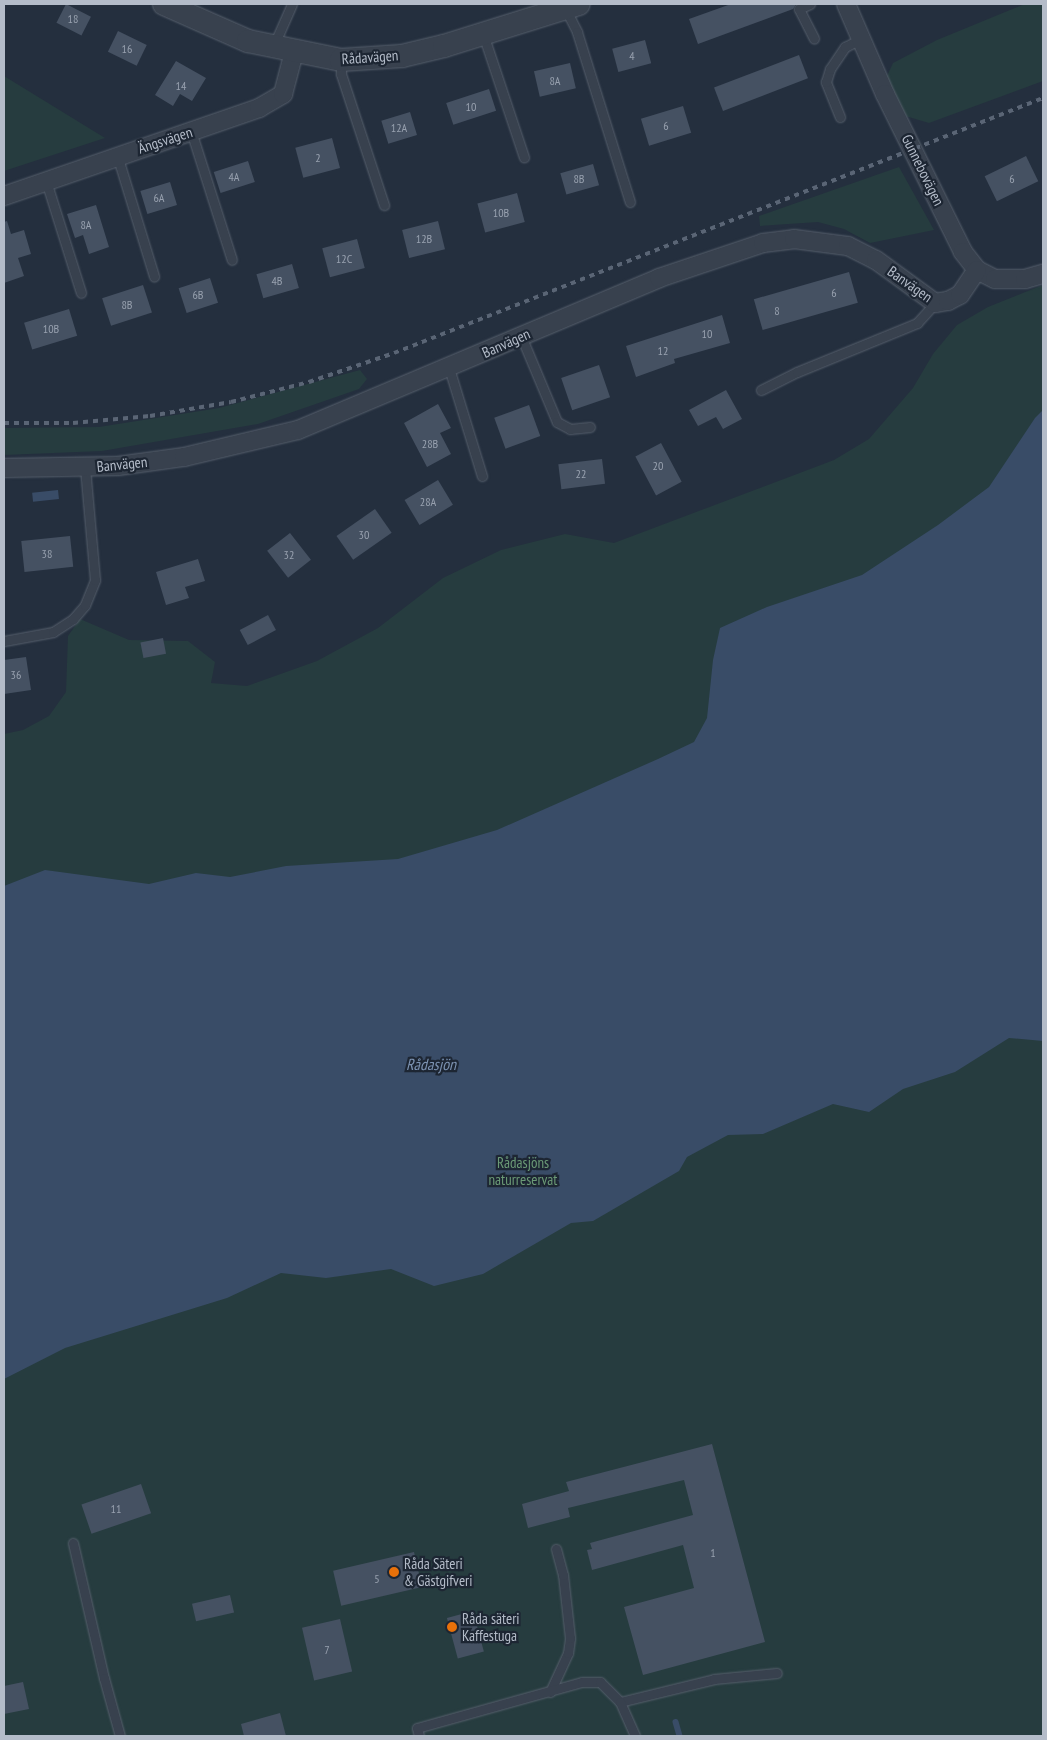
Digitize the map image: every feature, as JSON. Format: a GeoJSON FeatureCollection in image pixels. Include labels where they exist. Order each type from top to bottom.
{"type":"FeatureCollection","features":[{"type":"Feature","properties":{"kind":"street","name":"Rådavägen"},"geometry":{"type":"LineString","coordinates":[[164,4],[220,30],[283,50],[341,60],[402,56],[572,6]]}},
{"type":"Feature","properties":{"kind":"street","name":"Gunnebovägen"},"geometry":{"type":"LineString","coordinates":[[846,4],[860,39],[919,166],[963,252],[977,270]]}},
{"type":"Feature","properties":{"kind":"street","name":"Ängsvägen"},"geometry":{"type":"LineString","coordinates":[[4,196],[259,108],[283,94],[283,50]]}},
{"type":"Feature","properties":{"kind":"street","name":"Banvägen"},"geometry":{"type":"LineString","coordinates":[[4,468],[85,468],[184,457],[298,430],[717,257],[763,243],[794,239],[848,246],[876,260],[935,303],[948,301],[960,295],[977,270]]}},
{"type":"Feature","properties":{"kind":"street"},"geometry":{"type":"LineString","coordinates":[[977,270],[995,279],[1009,281],[1043,274]]}},
{"type":"Feature","properties":{"kind":"lane"},"geometry":{"type":"LineString","coordinates":[[283,50],[292,4]]}},
{"type":"Feature","properties":{"kind":"lane"},"geometry":{"type":"LineString","coordinates":[[810,4],[799,9],[814,38]]}},
{"type":"Feature","properties":{"kind":"lane"},"geometry":{"type":"LineString","coordinates":[[572,6],[577,32],[630,202]]}},
{"type":"Feature","properties":{"kind":"lane"},"geometry":{"type":"LineString","coordinates":[[482,33],[524,157]]}},
{"type":"Feature","properties":{"kind":"lane"},"geometry":{"type":"LineString","coordinates":[[840,117],[826,82],[830,68],[845,47],[860,39]]}},
{"type":"Feature","properties":{"kind":"lane"},"geometry":{"type":"LineString","coordinates":[[341,60],[341,74],[384,206]]}},
{"type":"Feature","properties":{"kind":"lane"},"geometry":{"type":"LineString","coordinates":[[191,131],[232,260]]}},
{"type":"Feature","properties":{"kind":"lane"},"geometry":{"type":"LineString","coordinates":[[117,156],[154,276]]}},
{"type":"Feature","properties":{"kind":"lane"},"geometry":{"type":"LineString","coordinates":[[46,181],[81,293]]}},
{"type":"Feature","properties":{"kind":"lane"},"geometry":{"type":"LineString","coordinates":[[761,390],[796,372],[916,323],[935,303]]}},
{"type":"Feature","properties":{"kind":"lane"},"geometry":{"type":"LineString","coordinates":[[522,336],[557,422],[570,430],[590,427]]}},
{"type":"Feature","properties":{"kind":"lane"},"geometry":{"type":"LineString","coordinates":[[449,368],[482,476]]}},
{"type":"Feature","properties":{"kind":"lane"},"geometry":{"type":"LineString","coordinates":[[4,640],[54,632],[73,620],[85,605],[95,580],[85,468]]}},
{"type":"Feature","properties":{"kind":"lane"},"geometry":{"type":"LineString","coordinates":[[74,1543],[104,1678],[120,1736]]}},
{"type":"Feature","properties":{"kind":"lane"},"geometry":{"type":"LineString","coordinates":[[550,1692],[568,1653],[570,1638],[564,1575],[556,1549]]}},
{"type":"Feature","properties":{"kind":"lane"},"geometry":{"type":"LineString","coordinates":[[620,1702],[714,1679],[777,1673]]}},
{"type":"Feature","properties":{"kind":"lane"},"geometry":{"type":"LineString","coordinates":[[419,1736],[417,1728],[582,1682],[600,1682],[620,1702],[635,1736]]}},
{"type":"Feature","properties":{"kind":"green space"},"geometry":{"type":"Polygon","coordinates":[[[1025,4],[1043,4],[1043,81],[929,123],[902,115],[886,78],[893,63],[937,40],[1025,4]]]}},
{"type":"Feature","properties":{"kind":"green space"},"geometry":{"type":"Polygon","coordinates":[[[4,76],[105,138],[4,171],[4,76]]]}},
{"type":"Feature","properties":{"kind":"green space"},"geometry":{"type":"Polygon","coordinates":[[[899,167],[934,230],[870,243],[844,229],[818,222],[760,226],[759,216],[899,167]]]}},
{"type":"Feature","properties":{"kind":"green space","name":"Rådasjöns naturreservat"},"geometry":{"type":"Polygon","coordinates":[[[1043,285],[1043,1736],[4,1736],[4,734],[23,730],[49,716],[66,692],[68,636],[80,619],[129,640],[188,641],[215,662],[211,683],[247,686],[317,661],[378,628],[443,578],[501,550],[565,534],[614,543],[834,460],[869,439],[913,388],[933,354],[957,325],[988,307],[1043,285]]]}},
{"type":"Feature","properties":{"kind":"green space"},"geometry":{"type":"Polygon","coordinates":[[[360,370],[367,379],[359,389],[258,424],[102,451],[4,455],[4,428],[99,427],[219,408],[360,370]]]}},
{"type":"Feature","properties":{"kind":"water","name":"Rådasjön"},"geometry":{"type":"Polygon","coordinates":[[[1043,410],[1043,1041],[1009,1038],[955,1072],[903,1089],[869,1112],[833,1104],[763,1134],[728,1135],[687,1157],[679,1171],[593,1221],[571,1223],[483,1274],[434,1286],[391,1269],[326,1278],[281,1273],[227,1298],[65,1348],[4,1379],[4,886],[45,870],[149,884],[196,873],[230,877],[286,866],[398,859],[497,830],[658,759],[694,742],[707,718],[713,660],[720,628],[767,607],[862,575],[938,525],[989,487],[1035,418],[1043,410]]]}},
{"type":"Feature","properties":{"kind":"water"},"geometry":{"type":"Polygon","coordinates":[[[58,490],[59,499],[33,502],[32,493],[58,490]]]}},
{"type":"Feature","properties":{"kind":"building"},"geometry":{"type":"Polygon","coordinates":[[[66,4],[91,17],[81,35],[56,23],[66,4]]]}},
{"type":"Feature","properties":{"kind":"building"},"geometry":{"type":"Polygon","coordinates":[[[731,4],[796,4],[793,9],[698,44],[689,19],[731,4]]]}},
{"type":"Feature","properties":{"kind":"building"},"geometry":{"type":"Polygon","coordinates":[[[118,31],[147,45],[137,66],[108,52],[118,31]]]}},
{"type":"Feature","properties":{"kind":"building"},"geometry":{"type":"Polygon","coordinates":[[[645,40],[651,63],[618,72],[612,49],[645,40]]]}},
{"type":"Feature","properties":{"kind":"building"},"geometry":{"type":"Polygon","coordinates":[[[799,55],[808,78],[723,111],[714,88],[799,55]]]}},
{"type":"Feature","properties":{"kind":"building"},"geometry":{"type":"Polygon","coordinates":[[[176,61],[206,78],[192,101],[180,94],[173,106],[155,95],[176,61]]]}},
{"type":"Feature","properties":{"kind":"building"},"geometry":{"type":"Polygon","coordinates":[[[570,63],[576,88],[540,97],[534,71],[570,63]]]}},
{"type":"Feature","properties":{"kind":"building"},"geometry":{"type":"Polygon","coordinates":[[[489,89],[496,111],[453,125],[446,103],[489,89]]]}},
{"type":"Feature","properties":{"kind":"building"},"geometry":{"type":"Polygon","coordinates":[[[683,106],[691,133],[649,146],[641,119],[683,106]]]}},
{"type":"Feature","properties":{"kind":"building"},"geometry":{"type":"Polygon","coordinates":[[[410,112],[417,135],[388,144],[381,121],[410,112]]]}},
{"type":"Feature","properties":{"kind":"building"},"geometry":{"type":"Polygon","coordinates":[[[332,138],[340,168],[303,178],[295,148],[332,138]]]}},
{"type":"Feature","properties":{"kind":"building"},"geometry":{"type":"Polygon","coordinates":[[[1026,156],[1038,181],[997,201],[985,176],[1026,156]]]}},
{"type":"Feature","properties":{"kind":"building"},"geometry":{"type":"Polygon","coordinates":[[[248,161],[255,182],[221,193],[214,172],[248,161]]]}},
{"type":"Feature","properties":{"kind":"building"},"geometry":{"type":"Polygon","coordinates":[[[593,164],[599,185],[566,195],[560,173],[593,164]]]}},
{"type":"Feature","properties":{"kind":"building"},"geometry":{"type":"Polygon","coordinates":[[[170,182],[177,205],[147,214],[140,191],[170,182]]]}},
{"type":"Feature","properties":{"kind":"building"},"geometry":{"type":"Polygon","coordinates":[[[517,193],[525,222],[485,233],[477,204],[517,193]]]}},
{"type":"Feature","properties":{"kind":"building"},"geometry":{"type":"Polygon","coordinates":[[[96,205],[109,247],[89,254],[83,235],[75,238],[67,214],[96,205]]]}},
{"type":"Feature","properties":{"kind":"building"},"geometry":{"type":"Polygon","coordinates":[[[7,221],[11,234],[24,230],[31,254],[18,258],[24,276],[4,283],[4,222],[7,221]]]}},
{"type":"Feature","properties":{"kind":"building"},"geometry":{"type":"Polygon","coordinates":[[[438,221],[445,249],[409,258],[402,230],[438,221]]]}},
{"type":"Feature","properties":{"kind":"building"},"geometry":{"type":"Polygon","coordinates":[[[357,239],[365,268],[330,277],[322,248],[357,239]]]}},
{"type":"Feature","properties":{"kind":"building"},"geometry":{"type":"Polygon","coordinates":[[[292,264],[299,288],[263,298],[256,274],[292,264]]]}},
{"type":"Feature","properties":{"kind":"building"},"geometry":{"type":"Polygon","coordinates":[[[849,272],[858,303],[763,330],[754,299],[849,272]]]}},
{"type":"Feature","properties":{"kind":"building"},"geometry":{"type":"Polygon","coordinates":[[[210,278],[218,303],[187,313],[179,288],[210,278]]]}},
{"type":"Feature","properties":{"kind":"building"},"geometry":{"type":"Polygon","coordinates":[[[143,285],[152,313],[111,326],[102,298],[143,285]]]}},
{"type":"Feature","properties":{"kind":"building"},"geometry":{"type":"Polygon","coordinates":[[[69,309],[77,336],[32,350],[24,323],[69,309]]]}},
{"type":"Feature","properties":{"kind":"building"},"geometry":{"type":"Polygon","coordinates":[[[722,315],[730,343],[674,359],[675,363],[636,377],[626,346],[722,315]]]}},
{"type":"Feature","properties":{"kind":"building"},"geometry":{"type":"Polygon","coordinates":[[[599,365],[610,397],[572,410],[561,378],[599,365]]]}},
{"type":"Feature","properties":{"kind":"building"},"geometry":{"type":"Polygon","coordinates":[[[726,390],[742,419],[723,429],[716,417],[698,426],[689,410],[726,390]]]}},
{"type":"Feature","properties":{"kind":"building"},"geometry":{"type":"Polygon","coordinates":[[[438,404],[451,428],[440,433],[451,454],[427,467],[404,423],[438,404]]]}},
{"type":"Feature","properties":{"kind":"building"},"geometry":{"type":"Polygon","coordinates":[[[529,405],[540,436],[506,449],[494,418],[529,405]]]}},
{"type":"Feature","properties":{"kind":"building"},"geometry":{"type":"Polygon","coordinates":[[[661,443],[682,482],[656,495],[635,457],[661,443]]]}},
{"type":"Feature","properties":{"kind":"building"},"geometry":{"type":"Polygon","coordinates":[[[602,459],[605,484],[561,489],[558,464],[602,459]]]}},
{"type":"Feature","properties":{"kind":"building"},"geometry":{"type":"Polygon","coordinates":[[[438,480],[453,505],[420,525],[405,500],[438,480]]]}},
{"type":"Feature","properties":{"kind":"building"},"geometry":{"type":"Polygon","coordinates":[[[375,509],[392,533],[353,560],[336,536],[375,509]]]}},
{"type":"Feature","properties":{"kind":"building"},"geometry":{"type":"Polygon","coordinates":[[[290,533],[311,560],[288,578],[267,551],[290,533]]]}},
{"type":"Feature","properties":{"kind":"building"},"geometry":{"type":"Polygon","coordinates":[[[70,536],[73,567],[25,572],[21,541],[70,536]]]}},
{"type":"Feature","properties":{"kind":"building"},"geometry":{"type":"Polygon","coordinates":[[[198,559],[205,581],[185,587],[189,598],[166,605],[156,572],[198,559]]]}},
{"type":"Feature","properties":{"kind":"building"},"geometry":{"type":"Polygon","coordinates":[[[268,615],[276,630],[248,645],[240,630],[268,615]]]}},
{"type":"Feature","properties":{"kind":"building"},"geometry":{"type":"Polygon","coordinates":[[[163,638],[166,654],[143,658],[140,642],[163,638]]]}},
{"type":"Feature","properties":{"kind":"building"},"geometry":{"type":"Polygon","coordinates":[[[26,657],[31,690],[4,694],[4,660],[26,657]]]}},
{"type":"Feature","properties":{"kind":"building"},"geometry":{"type":"Polygon","coordinates":[[[712,1444],[765,1642],[643,1675],[624,1607],[694,1588],[683,1545],[592,1570],[587,1550],[592,1549],[590,1543],[693,1515],[684,1480],[568,1508],[570,1517],[528,1528],[522,1504],[569,1491],[566,1482],[712,1444]]]}},
{"type":"Feature","properties":{"kind":"building"},"geometry":{"type":"Polygon","coordinates":[[[141,1484],[151,1513],[92,1534],[81,1505],[141,1484]]]}},
{"type":"Feature","properties":{"kind":"building"},"geometry":{"type":"Polygon","coordinates":[[[414,1552],[422,1587],[341,1606],[333,1571],[414,1552]]]}},
{"type":"Feature","properties":{"kind":"building"},"geometry":{"type":"Polygon","coordinates":[[[230,1595],[234,1613],[196,1621],[192,1604],[230,1595]]]}},
{"type":"Feature","properties":{"kind":"building"},"geometry":{"type":"Polygon","coordinates":[[[473,1611],[484,1652],[458,1659],[447,1618],[473,1611]]]}},
{"type":"Feature","properties":{"kind":"building"},"geometry":{"type":"Polygon","coordinates":[[[340,1619],[352,1672],[314,1680],[302,1628],[340,1619]]]}},
{"type":"Feature","properties":{"kind":"building"},"geometry":{"type":"Polygon","coordinates":[[[23,1682],[29,1709],[4,1714],[4,1686],[23,1682]]]}},
{"type":"Feature","properties":{"kind":"building"},"geometry":{"type":"Polygon","coordinates":[[[280,1713],[286,1736],[244,1736],[241,1724],[280,1713]]]}},
{"type":"Feature","properties":{"kind":"waterway"},"geometry":{"type":"LineString","coordinates":[[676,1722],[680,1736]]}},
{"type":"Feature","properties":{"kind":"railway"},"geometry":{"type":"LineString","coordinates":[[4,423],[73,423],[150,416],[231,402],[309,382],[394,353],[1043,98]]}},
{"type":"Feature","properties":{"kind":"place","name":"Råda Säteri & Gästgifveri"},"geometry":{"type":"Point","coordinates":[394,1572]}},
{"type":"Feature","properties":{"kind":"place","name":"Råda säteri Kaffestuga"},"geometry":{"type":"Point","coordinates":[452,1627]}}]}
